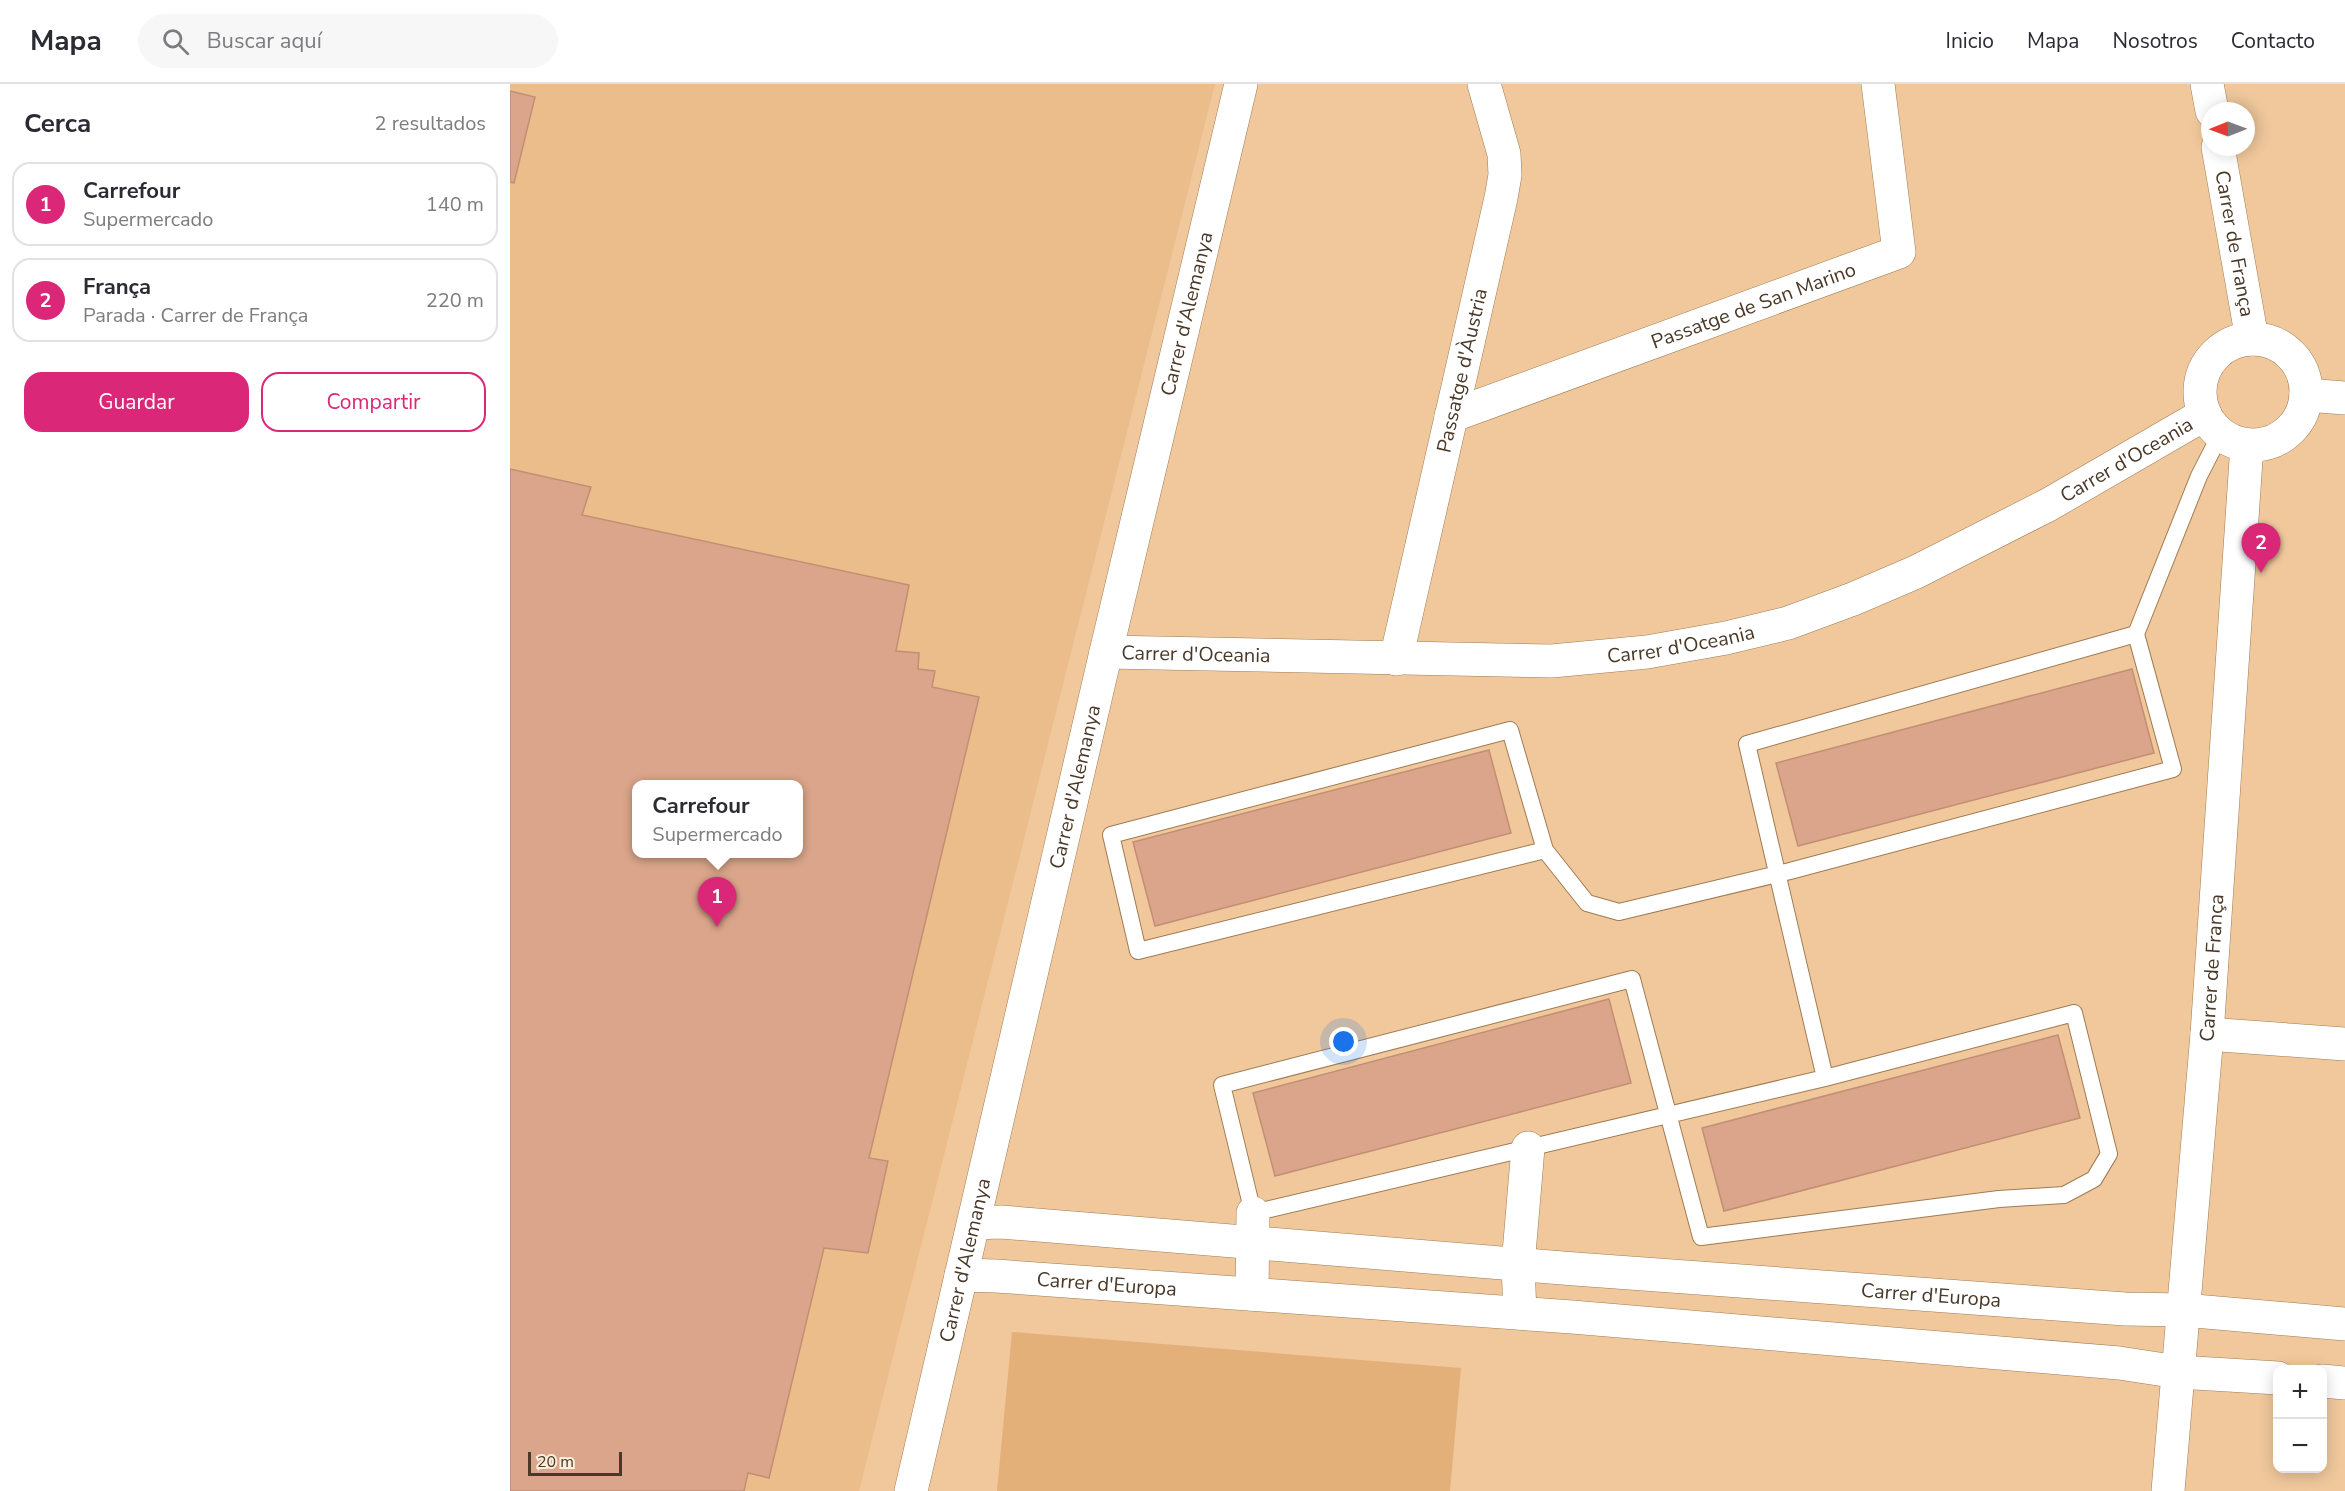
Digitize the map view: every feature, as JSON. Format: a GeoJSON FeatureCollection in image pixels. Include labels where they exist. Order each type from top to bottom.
{"type":"FeatureCollection","features":[{"type":"Feature","properties":{"kind":"street","name":"Carrer d'Alemanya"},"geometry":{"type":"LineString","coordinates":[[911,1491],[1106,652],[1242,84]]}},
{"type":"Feature","properties":{"kind":"street","name":"Passatge d'Àustria"},"geometry":{"type":"LineString","coordinates":[[1396,659],[1505,175],[1504,154],[1484,84]]}},
{"type":"Feature","properties":{"kind":"street","name":"Passatge de San Marino"},"geometry":{"type":"LineString","coordinates":[[1451,416],[1899,252],[1878,84]]}},
{"type":"Feature","properties":{"kind":"street"},"geometry":{"type":"LineString","coordinates":[[2207,84],[2210,102]]}},
{"type":"Feature","properties":{"kind":"street","name":"Carrer de França"},"geometry":{"type":"LineString","coordinates":[[2220,156],[2252,339]]}},
{"type":"Feature","properties":{"kind":"street"},"geometry":{"type":"LineString","coordinates":[[2252,339],[2274,344],[2291,355],[2301,369],[2306,395],[2304,409],[2289,432],[2277,440],[2258,446],[2224,431],[2200,401],[2200,387],[2209,363],[2224,348],[2252,339]]}},
{"type":"Feature","properties":{"kind":"street"},"geometry":{"type":"LineString","coordinates":[[2306,395],[2345,398]]}},
{"type":"Feature","properties":{"kind":"street","name":"Carrer d'Oceania"},"geometry":{"type":"LineString","coordinates":[[1106,652],[1396,659],[1562,660],[1647,652],[1726,638],[1788,623],[1863,594],[2048,506],[2224,431]]}},
{"type":"Feature","properties":{"kind":"street","name":"Carrer de França"},"geometry":{"type":"LineString","coordinates":[[2168,1491],[2207,1034],[2224,431]]}},
{"type":"Feature","properties":{"kind":"street"},"geometry":{"type":"LineString","coordinates":[[2207,1034],[2345,1044]]}},
{"type":"Feature","properties":{"kind":"street"},"geometry":{"type":"LineString","coordinates":[[1520,1313],[1518,1264],[1528,1148]]}},
{"type":"Feature","properties":{"kind":"street","name":"Carrer d'Europa"},"geometry":{"type":"LineString","coordinates":[[974,1223],[1253,1228],[1518,1264],[2125,1310],[2183,1310],[2345,1324]]}},
{"type":"Feature","properties":{"kind":"street"},"geometry":{"type":"LineString","coordinates":[[1252,1294],[1253,1228]]}},
{"type":"Feature","properties":{"kind":"street","name":"Carrer d'Europa"},"geometry":{"type":"LineString","coordinates":[[961,1275],[1520,1313],[2119,1363],[2178,1372],[2273,1378]]}},
{"type":"Feature","properties":{"kind":"street"},"geometry":{"type":"LineString","coordinates":[[2327,1381],[2345,1383]]}},
{"type":"Feature","properties":{"kind":"lane"},"geometry":{"type":"LineString","coordinates":[[1545,850],[1138,951],[1111,835],[1510,730],[1545,850],[1587,903],[1619,912],[1778,874],[2173,769],[2136,634],[2199,476],[2224,431]]}},
{"type":"Feature","properties":{"kind":"lane"},"geometry":{"type":"LineString","coordinates":[[1826,1078],[1747,744],[2136,634]]}},
{"type":"Feature","properties":{"kind":"lane"},"geometry":{"type":"LineString","coordinates":[[1669,1115],[1632,979],[1222,1085],[1253,1228],[1528,1148],[1669,1115],[1826,1078],[2074,1013],[2109,1154],[2094,1179],[2064,1195],[1999,1199],[1701,1237],[1669,1115]]}},
{"type":"Feature","properties":{"kind":"shaded area"},"geometry":{"type":"Polygon","coordinates":[[[510,84],[1215,84],[859,1491],[510,1491],[510,84]]]}},
{"type":"Feature","properties":{"kind":"shaded area"},"geometry":{"type":"Polygon","coordinates":[[[1012,1332],[1461,1368],[1450,1491],[997,1491],[1012,1332]]]}},
{"type":"Feature","properties":{"kind":"building"},"geometry":{"type":"Polygon","coordinates":[[[510,91],[535,97],[514,183],[510,182],[510,91]]]}},
{"type":"Feature","properties":{"kind":"building"},"geometry":{"type":"Polygon","coordinates":[[[510,469],[591,487],[582,515],[909,585],[896,651],[919,653],[918,669],[935,671],[932,687],[979,697],[869,1158],[888,1161],[868,1253],[824,1248],[769,1478],[748,1473],[744,1491],[510,1491],[510,469]]]}},
{"type":"Feature","properties":{"kind":"building"},"geometry":{"type":"Polygon","coordinates":[[[2132,669],[2154,753],[1798,846],[1776,763],[2132,669]]]}},
{"type":"Feature","properties":{"kind":"building"},"geometry":{"type":"Polygon","coordinates":[[[1489,750],[1511,833],[1155,926],[1133,842],[1489,750]]]}},
{"type":"Feature","properties":{"kind":"building"},"geometry":{"type":"Polygon","coordinates":[[[1609,999],[1631,1083],[1275,1176],[1253,1093],[1609,999]]]}},
{"type":"Feature","properties":{"kind":"building"},"geometry":{"type":"Polygon","coordinates":[[[2058,1035],[2080,1118],[1724,1211],[1702,1128],[2058,1035]]]}},
{"type":"Feature","properties":{"kind":"place","name":"França"},"geometry":{"type":"Point","coordinates":[2261,573]}},
{"type":"Feature","properties":{"kind":"place","name":"Carrefour"},"geometry":{"type":"Point","coordinates":[717,927]}}]}
